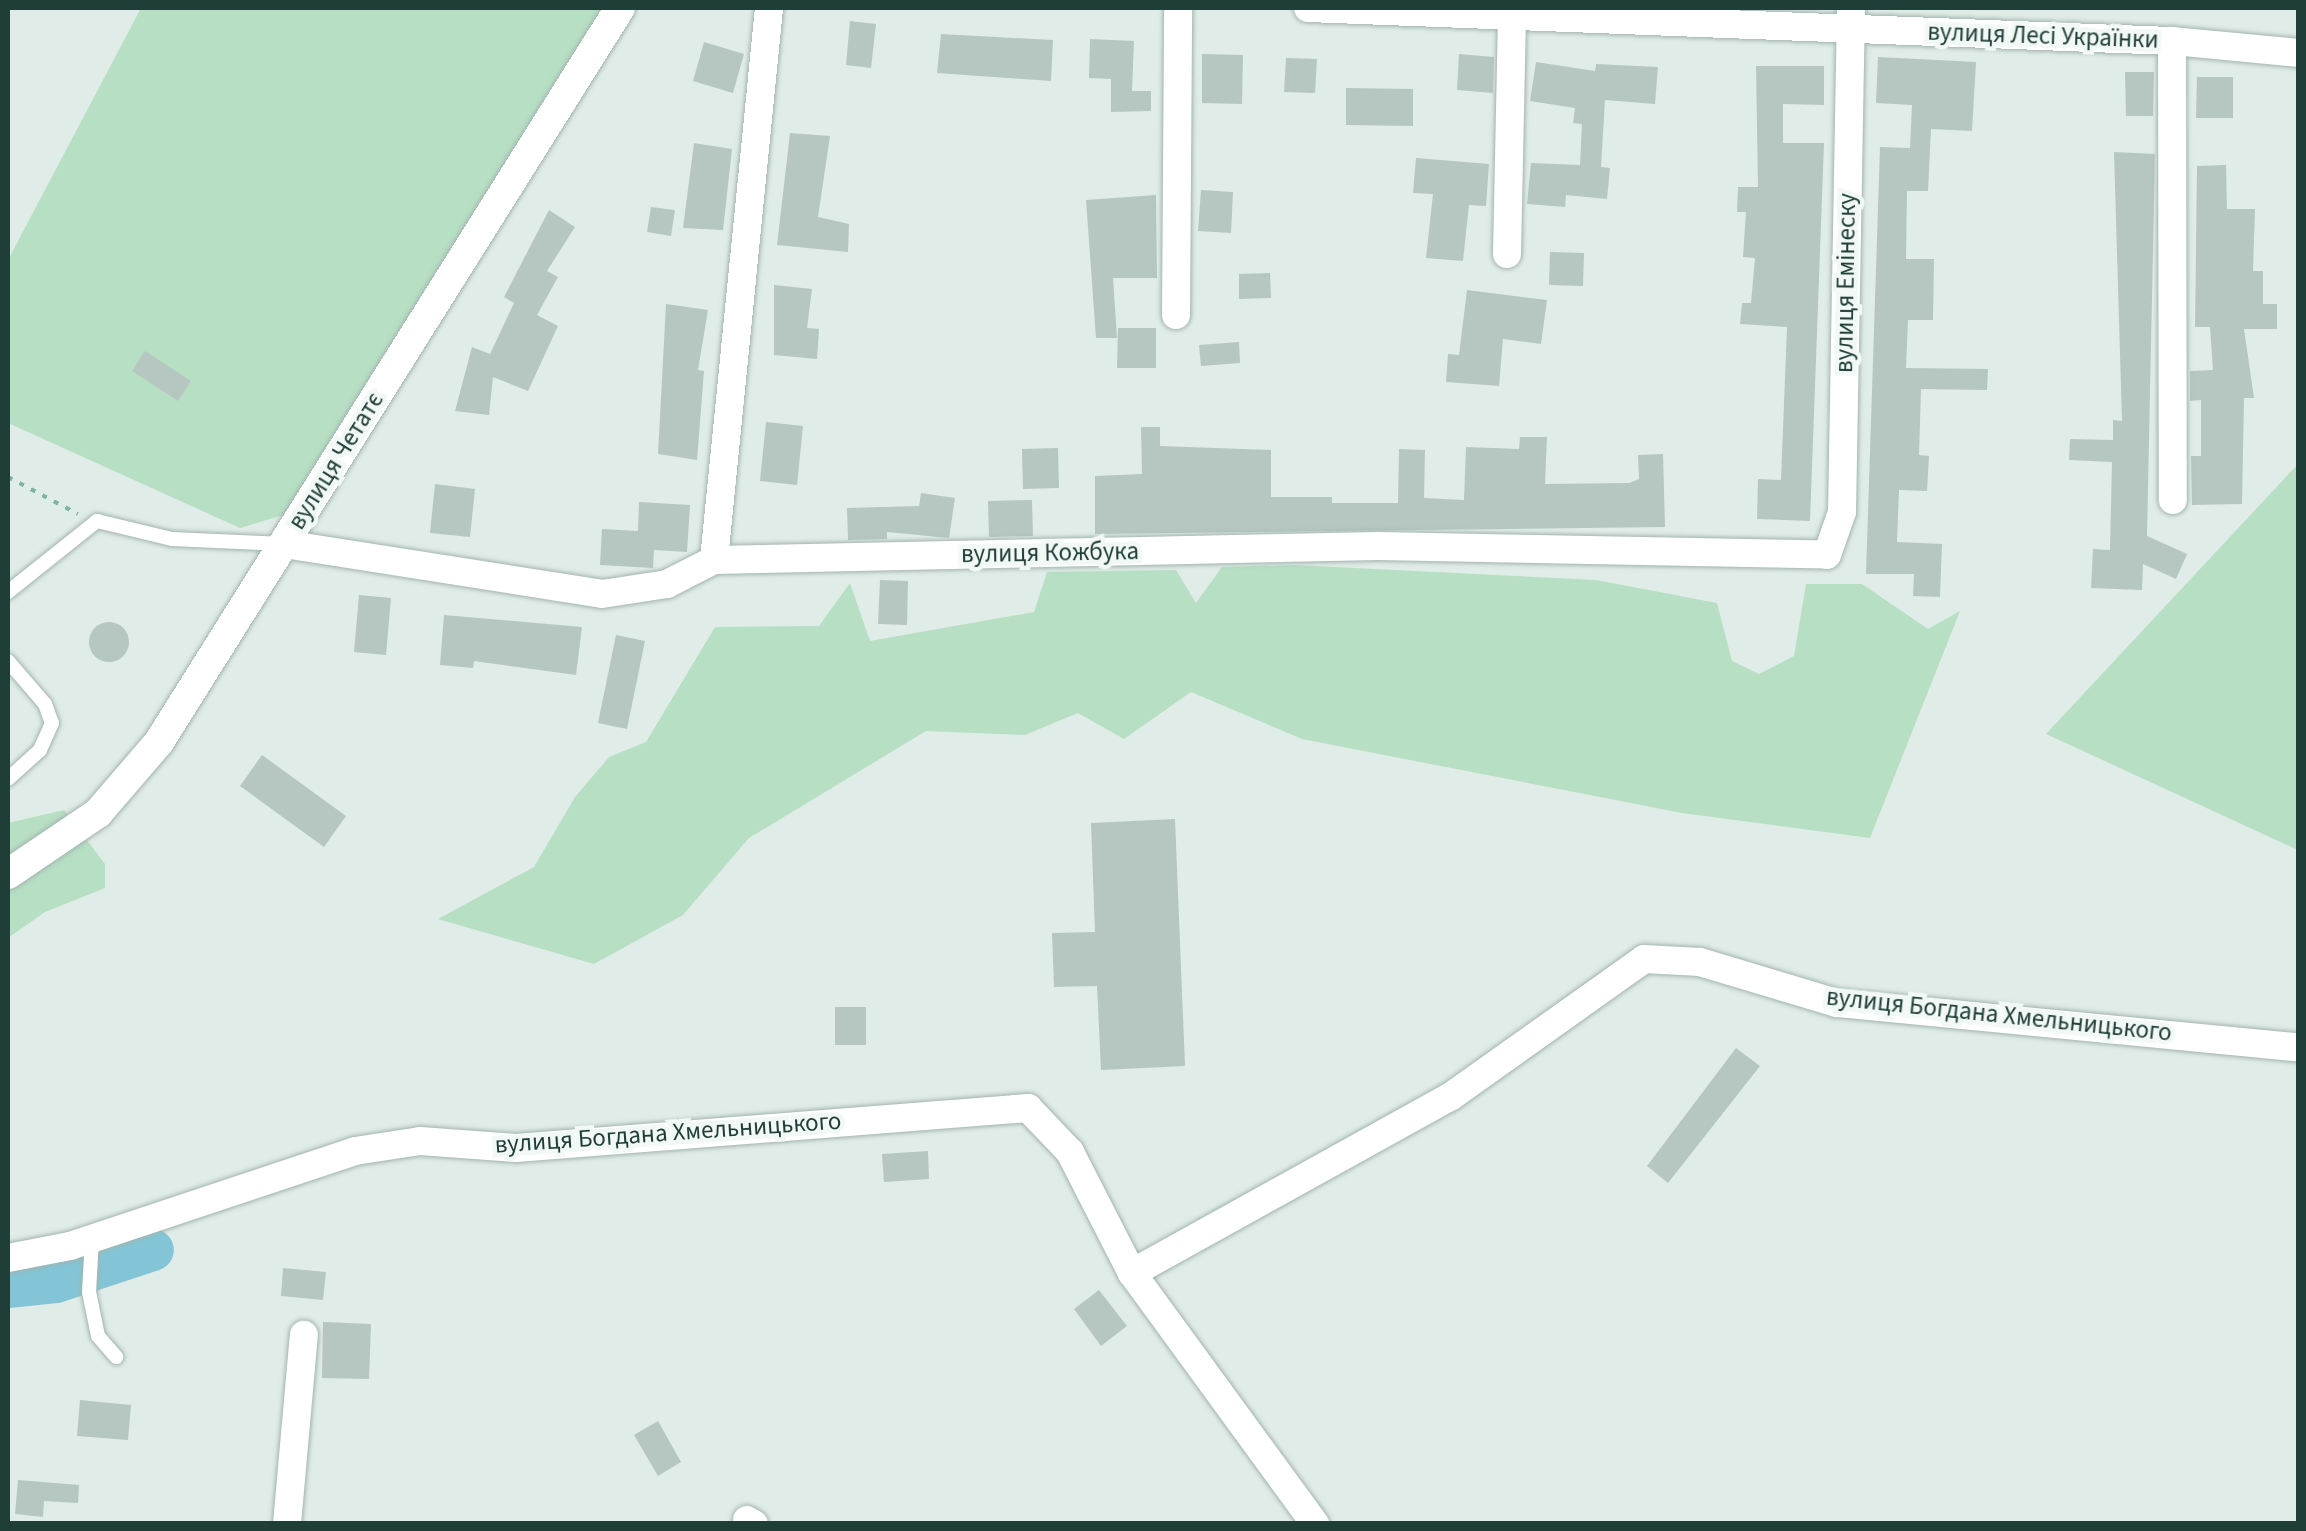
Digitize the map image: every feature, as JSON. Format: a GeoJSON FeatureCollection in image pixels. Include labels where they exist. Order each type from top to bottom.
{"type":"FeatureCollection","features":[{"type":"Feature","properties":{"kind":"street","name":"вулиця Четатє"},"geometry":{"type":"LineString","coordinates":[[8,874],[98,813],[159,742],[620,8]]}},
{"type":"Feature","properties":{"kind":"street"},"geometry":{"type":"LineString","coordinates":[[714,560],[769,8]]}},
{"type":"Feature","properties":{"kind":"street"},"geometry":{"type":"LineString","coordinates":[[1176,314],[1178,8]]}},
{"type":"Feature","properties":{"kind":"street","name":"вулиця Лесі Українки"},"geometry":{"type":"LineString","coordinates":[[1308,8],[1850,18],[2298,53]]}},
{"type":"Feature","properties":{"kind":"street"},"geometry":{"type":"LineString","coordinates":[[1507,254],[1512,14]]}},
{"type":"Feature","properties":{"kind":"street","name":"вулиця Емінеску"},"geometry":{"type":"LineString","coordinates":[[1827,555],[1842,512],[1850,18]]}},
{"type":"Feature","properties":{"kind":"street"},"geometry":{"type":"LineString","coordinates":[[2172,41],[2173,500]]}},
{"type":"Feature","properties":{"kind":"street","name":"вулиця Кожбука"},"geometry":{"type":"LineString","coordinates":[[284,544],[602,594],[667,584],[714,560],[1378,546],[1827,555]]}},
{"type":"Feature","properties":{"kind":"street","name":"вулиця Богдана Хмельницького"},"geometry":{"type":"LineString","coordinates":[[1132,1273],[1450,1098],[1644,959],[1700,962],[1837,1003],[2298,1047]]}},
{"type":"Feature","properties":{"kind":"street","name":"вулиця Богдана Хмельницького"},"geometry":{"type":"LineString","coordinates":[[8,1258],[92,1247],[356,1151],[420,1141],[516,1148],[1028,1108],[1070,1152],[1132,1273],[1315,1524]]}},
{"type":"Feature","properties":{"kind":"street"},"geometry":{"type":"LineString","coordinates":[[287,1524],[304,1335]]}},
{"type":"Feature","properties":{"kind":"lane"},"geometry":{"type":"LineString","coordinates":[[8,592],[97,521],[172,539],[284,544]]}},
{"type":"Feature","properties":{"kind":"lane"},"geometry":{"type":"LineString","coordinates":[[8,661],[45,704],[52,722],[40,750],[8,779]]}},
{"type":"Feature","properties":{"kind":"lane"},"geometry":{"type":"LineString","coordinates":[[92,1247],[89,1292],[98,1336],[116,1357]]}},
{"type":"Feature","properties":{"kind":"path"},"geometry":{"type":"LineString","coordinates":[[8,478],[47,503],[97,521]]}},
{"type":"Feature","properties":{"kind":"green space"},"geometry":{"type":"Polygon","coordinates":[[[141,8],[621,8],[300,510],[240,528],[8,423],[8,260],[141,8]]]}},
{"type":"Feature","properties":{"kind":"green space"},"geometry":{"type":"Polygon","coordinates":[[[2298,464],[2298,850],[2046,734],[2298,464]]]}},
{"type":"Feature","properties":{"kind":"green space"},"geometry":{"type":"Polygon","coordinates":[[[1294,565],[1596,580],[1717,603],[1732,661],[1759,674],[1794,656],[1806,584],[1862,584],[1928,629],[1960,611],[1870,838],[1682,813],[1302,739],[1191,692],[1124,739],[1078,713],[1025,735],[926,731],[749,838],[683,915],[594,964],[438,919],[534,867],[575,797],[609,757],[646,742],[715,627],[819,626],[850,583],[870,641],[1034,612],[1047,572],[1176,570],[1196,603],[1222,567],[1294,565]]]}},
{"type":"Feature","properties":{"kind":"green space"},"geometry":{"type":"Polygon","coordinates":[[[64,810],[105,864],[105,888],[45,912],[8,938],[8,823],[64,810]]]}},
{"type":"Feature","properties":{"kind":"building"},"geometry":{"type":"Polygon","coordinates":[[[850,21],[876,24],[871,68],[846,65],[850,21]]]}},
{"type":"Feature","properties":{"kind":"building"},"geometry":{"type":"Polygon","coordinates":[[[941,34],[1053,40],[1051,81],[937,73],[941,34]]]}},
{"type":"Feature","properties":{"kind":"building"},"geometry":{"type":"Polygon","coordinates":[[[1090,39],[1134,41],[1132,91],[1151,91],[1151,111],[1111,112],[1111,79],[1089,78],[1090,39]]]}},
{"type":"Feature","properties":{"kind":"building"},"geometry":{"type":"Polygon","coordinates":[[[704,42],[744,54],[733,93],[693,81],[704,42]]]}},
{"type":"Feature","properties":{"kind":"building"},"geometry":{"type":"Polygon","coordinates":[[[1202,54],[1243,55],[1242,104],[1202,103],[1202,54]]]}},
{"type":"Feature","properties":{"kind":"building"},"geometry":{"type":"Polygon","coordinates":[[[1459,54],[1494,57],[1493,93],[1457,90],[1459,54]]]}},
{"type":"Feature","properties":{"kind":"building"},"geometry":{"type":"Polygon","coordinates":[[[1878,57],[1976,62],[1972,131],[1931,129],[1928,191],[1907,191],[1906,259],[1934,259],[1933,320],[1908,320],[1906,368],[1988,369],[1987,390],[1921,389],[1919,455],[1929,456],[1927,491],[1899,490],[1897,542],[1942,544],[1940,597],[1913,596],[1914,574],[1866,574],[1880,147],[1910,148],[1912,105],[1876,103],[1878,57]]]}},
{"type":"Feature","properties":{"kind":"building"},"geometry":{"type":"Polygon","coordinates":[[[1286,58],[1317,59],[1315,93],[1284,92],[1286,58]]]}},
{"type":"Feature","properties":{"kind":"building"},"geometry":{"type":"Polygon","coordinates":[[[1536,62],[1595,71],[1596,64],[1658,67],[1655,104],[1605,100],[1601,167],[1610,168],[1607,199],[1566,195],[1565,207],[1527,204],[1531,163],[1580,165],[1582,124],[1573,123],[1575,108],[1530,101],[1536,62]]]}},
{"type":"Feature","properties":{"kind":"building"},"geometry":{"type":"Polygon","coordinates":[[[1756,66],[1824,66],[1824,105],[1783,104],[1783,143],[1824,143],[1810,521],[1757,519],[1758,479],[1781,480],[1787,327],[1740,324],[1742,303],[1751,303],[1755,258],[1743,257],[1746,212],[1737,212],[1738,187],[1758,187],[1756,66]]]}},
{"type":"Feature","properties":{"kind":"building"},"geometry":{"type":"Polygon","coordinates":[[[2125,72],[2154,72],[2153,116],[2126,116],[2125,72]]]}},
{"type":"Feature","properties":{"kind":"building"},"geometry":{"type":"Polygon","coordinates":[[[2197,77],[2233,77],[2233,118],[2196,118],[2197,77]]]}},
{"type":"Feature","properties":{"kind":"building"},"geometry":{"type":"Polygon","coordinates":[[[1346,88],[1413,89],[1413,126],[1346,125],[1346,88]]]}},
{"type":"Feature","properties":{"kind":"building"},"geometry":{"type":"Polygon","coordinates":[[[790,133],[830,136],[818,217],[849,224],[848,252],[777,245],[790,133]]]}},
{"type":"Feature","properties":{"kind":"building"},"geometry":{"type":"Polygon","coordinates":[[[694,143],[732,149],[723,230],[683,228],[694,143]]]}},
{"type":"Feature","properties":{"kind":"building"},"geometry":{"type":"Polygon","coordinates":[[[2114,152],[2155,154],[2147,536],[2187,554],[2176,579],[2143,564],[2142,590],[2091,588],[2093,549],[2110,550],[2112,462],[2069,460],[2070,439],[2113,440],[2113,420],[2122,421],[2114,152]]]}},
{"type":"Feature","properties":{"kind":"building"},"geometry":{"type":"Polygon","coordinates":[[[1416,158],[1489,164],[1486,206],[1469,205],[1463,261],[1426,258],[1433,194],[1413,193],[1416,158]]]}},
{"type":"Feature","properties":{"kind":"building"},"geometry":{"type":"Polygon","coordinates":[[[2226,165],[2227,209],[2255,209],[2253,271],[2263,271],[2263,304],[2277,304],[2277,329],[2244,329],[2254,398],[2244,398],[2242,504],[2192,505],[2191,456],[2201,456],[2201,400],[2190,401],[2190,371],[2213,370],[2210,327],[2195,327],[2197,166],[2226,165]]]}},
{"type":"Feature","properties":{"kind":"building"},"geometry":{"type":"Polygon","coordinates":[[[1201,190],[1233,192],[1231,233],[1198,231],[1201,190]]]}},
{"type":"Feature","properties":{"kind":"building"},"geometry":{"type":"Polygon","coordinates":[[[1156,195],[1157,278],[1113,278],[1117,338],[1096,338],[1086,200],[1156,195]]]}},
{"type":"Feature","properties":{"kind":"building"},"geometry":{"type":"Polygon","coordinates":[[[651,207],[675,210],[671,236],[647,232],[651,207]]]}},
{"type":"Feature","properties":{"kind":"building"},"geometry":{"type":"Polygon","coordinates":[[[549,210],[575,227],[547,271],[558,277],[537,315],[558,326],[528,391],[493,377],[489,415],[455,411],[472,347],[490,354],[514,303],[504,297],[549,210]]]}},
{"type":"Feature","properties":{"kind":"building"},"geometry":{"type":"Polygon","coordinates":[[[1550,252],[1584,253],[1583,286],[1549,285],[1550,252]]]}},
{"type":"Feature","properties":{"kind":"building"},"geometry":{"type":"Polygon","coordinates":[[[1270,273],[1271,298],[1239,299],[1239,274],[1270,273]]]}},
{"type":"Feature","properties":{"kind":"building"},"geometry":{"type":"Polygon","coordinates":[[[774,285],[812,289],[807,328],[819,329],[817,359],[774,355],[774,285]]]}},
{"type":"Feature","properties":{"kind":"building"},"geometry":{"type":"Polygon","coordinates":[[[1467,290],[1547,300],[1541,344],[1503,339],[1499,386],[1446,382],[1448,354],[1459,355],[1467,290]]]}},
{"type":"Feature","properties":{"kind":"building"},"geometry":{"type":"Polygon","coordinates":[[[666,304],[708,310],[698,370],[704,371],[697,460],[658,454],[666,304]]]}},
{"type":"Feature","properties":{"kind":"building"},"geometry":{"type":"Polygon","coordinates":[[[1118,328],[1156,328],[1156,368],[1117,368],[1118,328]]]}},
{"type":"Feature","properties":{"kind":"building"},"geometry":{"type":"Polygon","coordinates":[[[1239,342],[1240,363],[1201,366],[1199,345],[1239,342]]]}},
{"type":"Feature","properties":{"kind":"building"},"geometry":{"type":"Polygon","coordinates":[[[145,351],[191,381],[178,401],[132,371],[145,351]]]}},
{"type":"Feature","properties":{"kind":"building"},"geometry":{"type":"Polygon","coordinates":[[[766,422],[803,426],[797,485],[760,481],[766,422]]]}},
{"type":"Feature","properties":{"kind":"building"},"geometry":{"type":"Polygon","coordinates":[[[1141,427],[1160,427],[1160,446],[1271,450],[1271,497],[1332,497],[1332,503],[1398,503],[1399,449],[1425,450],[1424,498],[1464,500],[1466,447],[1519,449],[1520,437],[1547,437],[1545,484],[1629,483],[1639,479],[1638,455],[1663,454],[1665,527],[1095,534],[1095,476],[1142,474],[1141,427]]]}},
{"type":"Feature","properties":{"kind":"building"},"geometry":{"type":"Polygon","coordinates":[[[1058,448],[1059,488],[1023,489],[1022,449],[1058,448]]]}},
{"type":"Feature","properties":{"kind":"building"},"geometry":{"type":"Polygon","coordinates":[[[435,484],[475,489],[470,537],[430,533],[435,484]]]}},
{"type":"Feature","properties":{"kind":"building"},"geometry":{"type":"Polygon","coordinates":[[[921,493],[955,498],[949,538],[887,532],[887,539],[848,540],[847,508],[919,506],[921,493]]]}},
{"type":"Feature","properties":{"kind":"building"},"geometry":{"type":"Polygon","coordinates":[[[1032,500],[1033,536],[989,537],[988,501],[1032,500]]]}},
{"type":"Feature","properties":{"kind":"building"},"geometry":{"type":"Polygon","coordinates":[[[639,502],[690,505],[687,552],[654,550],[653,568],[600,565],[602,529],[638,531],[639,502]]]}},
{"type":"Feature","properties":{"kind":"building"},"geometry":{"type":"Polygon","coordinates":[[[880,580],[908,581],[907,625],[878,624],[880,580]]]}},
{"type":"Feature","properties":{"kind":"building"},"geometry":{"type":"Polygon","coordinates":[[[359,595],[391,598],[386,655],[354,652],[359,595]]]}},
{"type":"Feature","properties":{"kind":"building"},"geometry":{"type":"Polygon","coordinates":[[[444,615],[582,627],[576,675],[474,661],[473,668],[440,665],[444,615]]]}},
{"type":"Feature","properties":{"kind":"building"},"geometry":{"type":"Polygon","coordinates":[[[109,622],[123,628],[129,642],[123,656],[109,662],[95,656],[89,642],[95,628],[109,622]]]}},
{"type":"Feature","properties":{"kind":"building"},"geometry":{"type":"Polygon","coordinates":[[[616,635],[645,641],[627,729],[598,723],[616,635]]]}},
{"type":"Feature","properties":{"kind":"building"},"geometry":{"type":"Polygon","coordinates":[[[262,755],[346,816],[324,847],[240,786],[262,755]]]}},
{"type":"Feature","properties":{"kind":"building"},"geometry":{"type":"Polygon","coordinates":[[[1175,819],[1185,1066],[1101,1070],[1097,986],[1054,987],[1052,933],[1095,932],[1091,823],[1175,819]]]}},
{"type":"Feature","properties":{"kind":"building"},"geometry":{"type":"Polygon","coordinates":[[[835,1007],[866,1007],[866,1045],[835,1045],[835,1007]]]}},
{"type":"Feature","properties":{"kind":"building"},"geometry":{"type":"Polygon","coordinates":[[[1736,1048],[1760,1066],[1668,1183],[1647,1166],[1736,1048]]]}},
{"type":"Feature","properties":{"kind":"building"},"geometry":{"type":"Polygon","coordinates":[[[928,1151],[929,1179],[884,1182],[882,1154],[928,1151]]]}},
{"type":"Feature","properties":{"kind":"building"},"geometry":{"type":"Polygon","coordinates":[[[283,1268],[326,1272],[323,1300],[281,1296],[283,1268]]]}},
{"type":"Feature","properties":{"kind":"building"},"geometry":{"type":"Polygon","coordinates":[[[1099,1290],[1127,1326],[1101,1346],[1074,1309],[1099,1290]]]}},
{"type":"Feature","properties":{"kind":"building"},"geometry":{"type":"Polygon","coordinates":[[[323,1322],[371,1324],[369,1379],[322,1378],[323,1322]]]}},
{"type":"Feature","properties":{"kind":"building"},"geometry":{"type":"Polygon","coordinates":[[[80,1400],[131,1405],[128,1440],[77,1436],[80,1400]]]}},
{"type":"Feature","properties":{"kind":"building"},"geometry":{"type":"Polygon","coordinates":[[[658,1421],[681,1462],[658,1476],[634,1435],[658,1421]]]}},
{"type":"Feature","properties":{"kind":"building"},"geometry":{"type":"Polygon","coordinates":[[[18,1480],[79,1485],[78,1503],[44,1501],[43,1517],[15,1514],[18,1480]]]}},
{"type":"Feature","properties":{"kind":"waterway"},"geometry":{"type":"LineString","coordinates":[[8,1287],[56,1282],[153,1250]]}}]}
